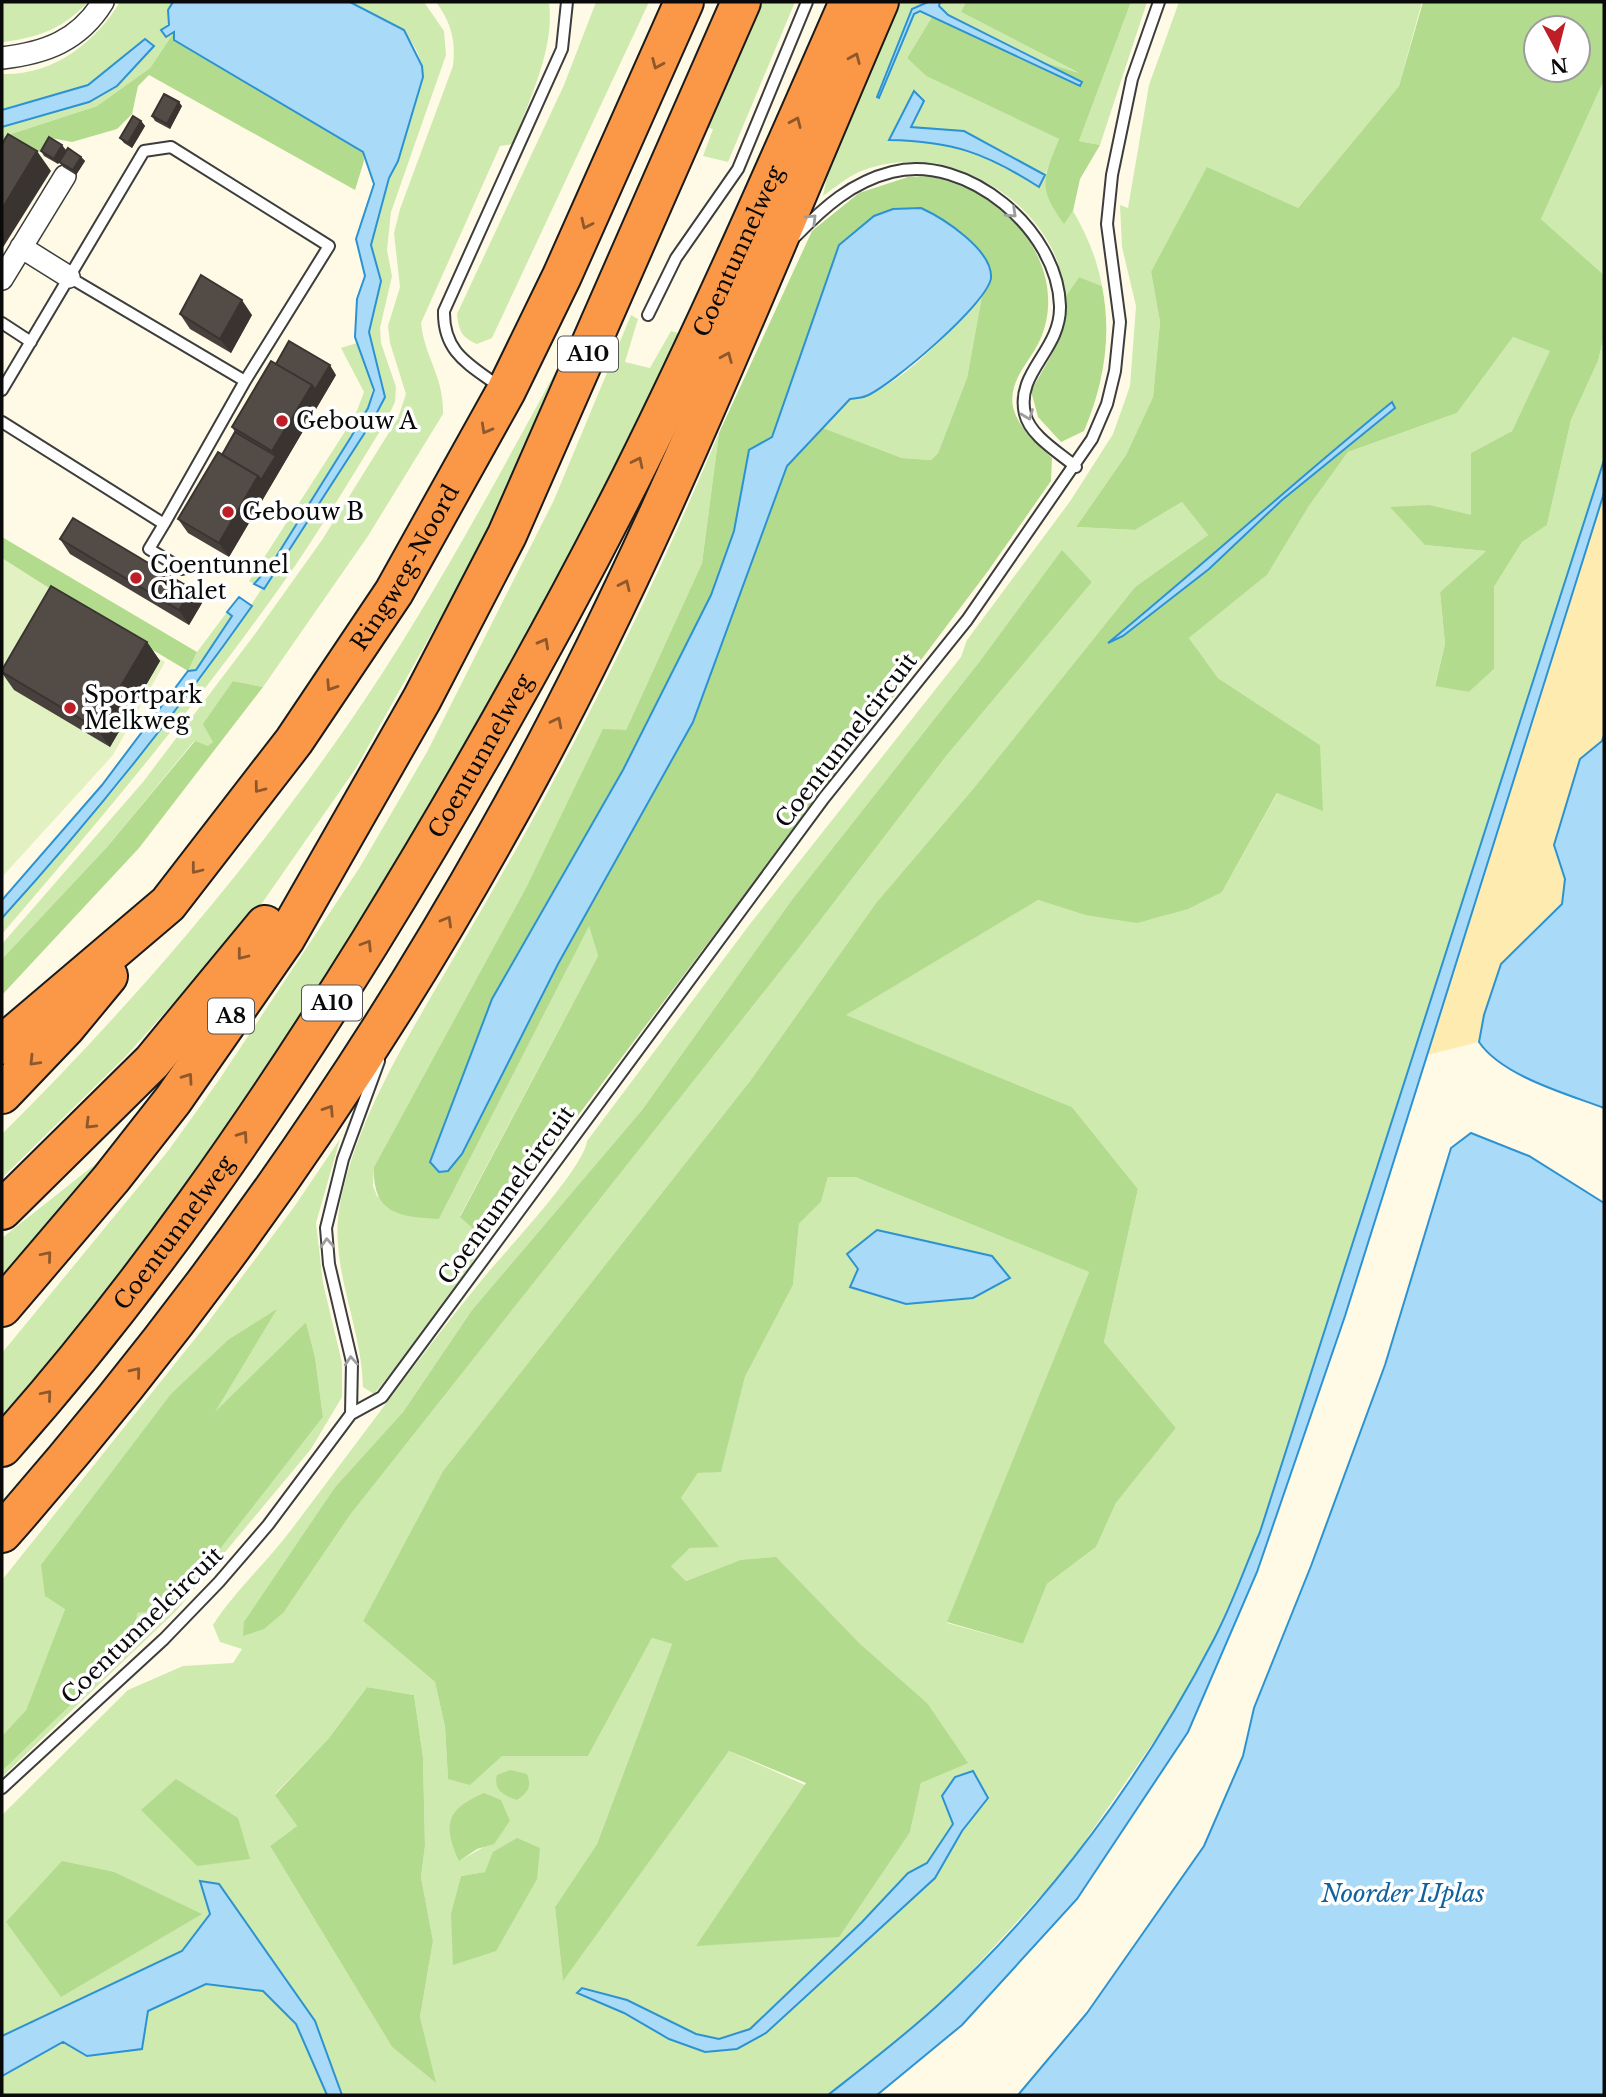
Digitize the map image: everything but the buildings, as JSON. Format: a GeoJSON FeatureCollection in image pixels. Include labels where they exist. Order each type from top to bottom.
{"type":"FeatureCollection","features":[{"type":"Feature","properties":{"kind":"highway","name":"Ringweg-Noord"},"geometry":{"type":"LineString","coordinates":[[2,1045],[168,904],[317,709],[394,592],[506,391],[597,200],[684,2]]}},
{"type":"Feature","properties":{"kind":"highway","name":"A10"},"geometry":{"type":"LineString","coordinates":[[2,1210],[152,1062],[229,972],[296,885],[422,699],[508,535],[741,2]]}},
{"type":"Feature","properties":{"kind":"highway","name":"Coentunnelweg"},"geometry":{"type":"LineString","coordinates":[[2,1447],[67,1371],[184,1220],[274,1093],[419,861],[541,648],[633,474],[731,270],[849,2]]}},
{"type":"Feature","properties":{"kind":"highway","name":"A10"},"geometry":{"type":"LineString","coordinates":[[2,1502],[78,1444],[185,1310],[295,1163],[401,1001],[498,834],[595,647],[700,420],[879,2]]}},
{"type":"Feature","properties":{"kind":"highway","name":"A8"},"geometry":{"type":"LineString","coordinates":[[2,1307],[111,1179],[173,1100],[277,950],[422,699]]}},
{"type":"Feature","properties":{"kind":"highway"},"geometry":{"type":"LineString","coordinates":[[2,1094],[65,1028],[168,904]]}},
{"type":"Feature","properties":{"kind":"highway"},"geometry":{"type":"LineString","coordinates":[[2,1533],[78,1444]]}},
{"type":"Feature","properties":{"kind":"street"},"geometry":{"type":"LineString","coordinates":[[2,58],[43,51],[64,42],[80,31],[103,2]]}},
{"type":"Feature","properties":{"kind":"street"},"geometry":{"type":"LineString","coordinates":[[2,279],[65,176]]}},
{"type":"Feature","properties":{"kind":"street"},"geometry":{"type":"LineString","coordinates":[[21,247],[69,278]]}},
{"type":"Feature","properties":{"kind":"lane"},"geometry":{"type":"LineString","coordinates":[[506,391],[454,351],[444,333],[444,311],[562,49],[567,2]]}},
{"type":"Feature","properties":{"kind":"lane"},"geometry":{"type":"LineString","coordinates":[[648,315],[676,258],[738,169],[807,2]]}},
{"type":"Feature","properties":{"kind":"lane","name":"Coentunnelcircuit"},"geometry":{"type":"LineString","coordinates":[[2,1788],[164,1639],[219,1583],[290,1497],[351,1414],[382,1397],[824,798],[967,620],[1076,467],[1093,439],[1107,404],[1115,371],[1120,323],[1107,224],[1112,175],[1132,79],[1158,2]]}},
{"type":"Feature","properties":{"kind":"lane"},"geometry":{"type":"LineString","coordinates":[[2,390],[144,151],[172,147],[329,246],[245,381],[149,549],[182,569]]}},
{"type":"Feature","properties":{"kind":"lane"},"geometry":{"type":"LineString","coordinates":[[764,268],[822,210],[859,183],[892,172],[926,168],[957,176],[986,192],[1014,213],[1048,256],[1060,307],[1049,350],[1023,390],[1025,416],[1041,438],[1076,467]]}},
{"type":"Feature","properties":{"kind":"lane"},"geometry":{"type":"LineString","coordinates":[[69,278],[245,381]]}},
{"type":"Feature","properties":{"kind":"lane"},"geometry":{"type":"LineString","coordinates":[[2,323],[31,342]]}},
{"type":"Feature","properties":{"kind":"lane"},"geometry":{"type":"LineString","coordinates":[[2,422],[164,524]]}},
{"type":"Feature","properties":{"kind":"lane"},"geometry":{"type":"LineString","coordinates":[[351,1414],[352,1362],[329,1264],[326,1228],[343,1159],[401,1001]]}},
{"type":"Feature","properties":{"kind":"green space"},"geometry":{"type":"Polygon","coordinates":[[[2,2],[88,2],[69,19],[49,31],[2,42],[2,2]]]}},
{"type":"Feature","properties":{"kind":"green space"},"geometry":{"type":"Polygon","coordinates":[[[120,2],[173,2],[169,17],[174,32],[150,68],[97,106],[2,137],[2,127],[10,123],[89,102],[145,39],[88,85],[2,110],[2,74],[38,69],[70,54],[98,31],[120,2]]]}},
{"type":"Feature","properties":{"kind":"green space"},"geometry":{"type":"Polygon","coordinates":[[[350,2],[424,2],[444,31],[446,55],[391,212],[387,250],[392,276],[380,328],[381,343],[396,387],[395,402],[331,511],[263,611],[154,752],[2,934],[2,918],[119,784],[226,643],[373,420],[385,397],[369,332],[381,282],[371,245],[389,178],[423,77],[416,49],[408,38],[388,22],[350,2]]]}},
{"type":"Feature","properties":{"kind":"green space"},"geometry":{"type":"Polygon","coordinates":[[[436,2],[549,2],[550,20],[539,74],[513,144],[500,146],[421,323],[426,347],[441,389],[443,414],[368,536],[263,687],[233,681],[213,742],[208,747],[194,741],[107,847],[2,959],[2,944],[143,782],[255,634],[322,540],[398,418],[406,394],[390,343],[388,326],[400,287],[394,233],[400,209],[453,66],[451,32],[436,2]]]}},
{"type":"Feature","properties":{"kind":"green space"},"geometry":{"type":"Polygon","coordinates":[[[596,2],[649,2],[492,338],[477,344],[462,333],[457,314],[564,85],[596,2]]]}},
{"type":"Feature","properties":{"kind":"green space"},"geometry":{"type":"Polygon","coordinates":[[[759,2],[795,2],[728,162],[703,156],[713,129],[704,126],[759,2]]]}},
{"type":"Feature","properties":{"kind":"green space"},"geometry":{"type":"Polygon","coordinates":[[[898,2],[928,2],[912,10],[877,97],[880,98],[914,13],[920,11],[932,17],[907,58],[926,76],[1059,139],[1045,175],[1064,223],[1073,211],[1083,229],[1102,286],[1079,277],[1066,296],[1056,257],[1035,223],[1016,203],[970,174],[917,162],[890,163],[858,172],[823,196],[828,172],[898,2]],[[914,91],[889,139],[960,147],[1004,165],[1039,186],[1044,175],[964,131],[911,127],[924,101],[914,91]]]}},
{"type":"Feature","properties":{"kind":"green space"},"geometry":{"type":"Polygon","coordinates":[[[940,2],[966,2],[961,12],[1084,76],[1042,62],[948,15],[938,6],[940,2]]]}},
{"type":"Feature","properties":{"kind":"green space"},"geometry":{"type":"Polygon","coordinates":[[[966,2],[1131,2],[1079,141],[1100,145],[1080,179],[1073,211],[1064,224],[1050,201],[1045,183],[1059,139],[926,76],[907,58],[932,17],[1082,82],[1042,62],[1079,73],[961,12],[966,2]]]}},
{"type":"Feature","properties":{"kind":"green space"},"geometry":{"type":"Polygon","coordinates":[[[1131,2],[1147,2],[1100,145],[1079,141],[1131,2]]]}},
{"type":"Feature","properties":{"kind":"green space"},"geometry":{"type":"Polygon","coordinates":[[[1179,2],[1422,2],[1399,86],[1298,208],[1151,272],[1160,322],[1153,397],[1126,455],[1076,527],[1135,530],[1182,502],[1208,535],[1135,587],[973,789],[876,903],[750,1081],[443,1471],[363,1621],[435,1682],[445,1727],[448,1779],[502,1756],[588,1756],[652,1638],[672,1644],[597,1844],[555,1907],[563,1980],[729,1751],[910,1832],[921,1783],[967,1762],[928,1704],[734,1563],[686,1581],[670,1565],[690,1548],[681,1498],[698,1473],[721,1471],[745,1377],[793,1285],[799,1224],[821,1202],[828,1177],[855,1177],[1089,1272],[947,1623],[1023,1644],[1047,1584],[1096,1547],[1116,1503],[1176,1428],[1104,1342],[1138,1189],[1072,1107],[845,1015],[1038,900],[1085,915],[1222,892],[1278,792],[1320,745],[1218,678],[1189,638],[1267,575],[1309,506],[1348,452],[1457,413],[1513,337],[1551,351],[1512,431],[1471,453],[1471,516],[1430,505],[1425,545],[1486,551],[1440,592],[1445,644],[1435,685],[1469,692],[1494,669],[1494,587],[1522,542],[1547,525],[1571,420],[1598,361],[1604,336],[1604,460],[1260,1532],[1215,1637],[1170,1718],[1078,1851],[1049,1887],[956,1988],[899,2040],[828,2095],[2,2095],[2,1815],[128,1690],[183,1666],[233,1663],[242,1649],[220,1642],[213,1625],[291,1530],[460,1307],[559,1189],[583,1154],[587,1141],[750,924],[961,657],[967,640],[1071,500],[1113,434],[1130,386],[1136,306],[1122,247],[1120,205],[1128,208],[1149,85],[1179,2]],[[1062,551],[980,661],[791,901],[642,1110],[472,1310],[403,1412],[336,1486],[284,1612],[350,1515],[809,935],[947,755],[1092,582],[1062,551]],[[367,1687],[329,1738],[275,1794],[297,1826],[270,1846],[392,2047],[435,2082],[420,2017],[433,1941],[421,1877],[425,1846],[423,1757],[414,1695],[367,1687]],[[510,1821],[459,1861],[493,1841],[510,1821]],[[485,1872],[461,1876],[451,1913],[485,1872]]]}},
{"type":"Feature","properties":{"kind":"green space"},"geometry":{"type":"Polygon","coordinates":[[[1423,2],[1604,2],[1604,80],[1541,219],[1604,275],[1604,336],[1598,361],[1571,420],[1547,525],[1522,542],[1494,587],[1494,669],[1469,692],[1435,686],[1445,644],[1440,592],[1486,551],[1425,545],[1390,507],[1430,505],[1471,515],[1471,453],[1512,431],[1550,351],[1513,337],[1457,413],[1348,452],[1309,506],[1267,575],[1189,638],[1218,678],[1320,745],[1323,811],[1277,793],[1222,892],[1188,909],[1137,923],[1085,915],[1038,900],[846,1015],[1072,1107],[1138,1189],[1104,1342],[1176,1428],[1116,1503],[1096,1547],[1047,1584],[1023,1644],[947,1622],[1089,1272],[855,1177],[828,1177],[821,1202],[799,1224],[793,1285],[745,1377],[721,1472],[698,1473],[681,1498],[719,1547],[690,1548],[671,1566],[686,1581],[741,1560],[776,1557],[860,1644],[928,1704],[968,1763],[921,1783],[910,1832],[839,1937],[696,1946],[806,1783],[729,1751],[563,1981],[555,1907],[597,1844],[672,1644],[652,1638],[588,1756],[502,1756],[470,1785],[448,1779],[445,1727],[435,1682],[363,1621],[443,1471],[750,1081],[876,903],[973,789],[1135,587],[1208,535],[1182,502],[1135,530],[1076,527],[1126,455],[1153,397],[1160,322],[1151,272],[1207,167],[1298,208],[1399,86],[1423,2]]]}},
{"type":"Feature","properties":{"kind":"green space"},"geometry":{"type":"Polygon","coordinates":[[[174,32],[175,40],[363,152],[364,161],[355,190],[149,75],[138,86],[132,114],[117,129],[72,142],[51,138],[38,153],[2,172],[2,137],[97,106],[150,68],[174,32]]]}},
{"type":"Feature","properties":{"kind":"green space"},"geometry":{"type":"Polygon","coordinates":[[[1604,80],[1604,275],[1541,219],[1604,80]]]}},
{"type":"Feature","properties":{"kind":"green space"},"geometry":{"type":"Polygon","coordinates":[[[931,176],[986,198],[1003,210],[1017,225],[1030,241],[1039,260],[1046,279],[1046,320],[1040,340],[1017,380],[1012,397],[1019,422],[1052,458],[1051,481],[988,571],[485,1239],[460,1217],[598,956],[589,926],[439,1219],[412,1217],[391,1210],[383,1204],[378,1195],[374,1167],[528,884],[603,729],[626,730],[702,563],[719,433],[812,231],[859,193],[908,177],[931,176]],[[839,245],[772,437],[749,451],[734,531],[711,595],[623,770],[462,1154],[558,964],[693,722],[787,465],[823,428],[902,458],[931,460],[938,453],[967,378],[982,296],[991,278],[839,245]]]}},
{"type":"Feature","properties":{"kind":"green space"},"geometry":{"type":"Polygon","coordinates":[[[1079,277],[1102,286],[1106,323],[1104,360],[1097,396],[1084,431],[1061,442],[1038,417],[1031,391],[1052,354],[1065,320],[1066,296],[1079,277]]]}},
{"type":"Feature","properties":{"kind":"green space"},"geometry":{"type":"Polygon","coordinates":[[[982,296],[967,378],[938,453],[931,460],[902,458],[823,428],[850,399],[868,394],[904,373],[939,342],[982,296]]]}},
{"type":"Feature","properties":{"kind":"green space"},"geometry":{"type":"Polygon","coordinates":[[[631,315],[638,319],[625,362],[650,368],[671,331],[681,334],[585,532],[481,726],[309,1011],[185,1193],[2,1425],[2,1353],[168,1151],[219,1080],[360,867],[427,752],[554,500],[631,315]]]}},
{"type":"Feature","properties":{"kind":"green space"},"geometry":{"type":"Polygon","coordinates":[[[357,343],[373,386],[368,408],[271,565],[254,584],[249,581],[355,416],[364,392],[341,348],[357,343]]]}},
{"type":"Feature","properties":{"kind":"green space"},"geometry":{"type":"Polygon","coordinates":[[[557,369],[476,554],[356,768],[260,906],[126,1056],[2,1178],[2,1134],[95,1038],[184,938],[268,834],[347,726],[431,595],[557,369]]]}},
{"type":"Feature","properties":{"kind":"green space"},"geometry":{"type":"Polygon","coordinates":[[[719,433],[702,563],[626,730],[528,884],[374,1167],[373,1186],[377,1196],[439,1219],[589,925],[598,956],[460,1216],[485,1239],[455,1294],[374,1394],[363,1387],[358,1343],[342,1276],[337,1232],[339,1210],[353,1155],[374,1102],[400,1051],[523,837],[602,688],[651,587],[719,433]]]}},
{"type":"Feature","properties":{"kind":"green space"},"geometry":{"type":"Polygon","coordinates":[[[2,537],[197,652],[188,671],[2,560],[2,537]]]}},
{"type":"Feature","properties":{"kind":"green space"},"geometry":{"type":"Polygon","coordinates":[[[1062,550],[1092,582],[947,755],[809,935],[350,1515],[284,1612],[264,1629],[243,1636],[244,1622],[336,1486],[403,1412],[472,1310],[642,1110],[791,901],[980,661],[1062,550]]]}},
{"type":"Feature","properties":{"kind":"green space","name":"Sportpark Melkweg"},"geometry":{"type":"Polygon","coordinates":[[[2,558],[165,662],[113,755],[2,877],[2,558]]]}},
{"type":"Feature","properties":{"kind":"green space"},"geometry":{"type":"Polygon","coordinates":[[[227,612],[232,616],[195,671],[188,671],[197,652],[227,612]]]}},
{"type":"Feature","properties":{"kind":"green space"},"geometry":{"type":"Polygon","coordinates":[[[233,681],[263,687],[139,848],[2,995],[2,959],[107,847],[195,741],[208,746],[213,742],[203,724],[233,681]]]}},
{"type":"Feature","properties":{"kind":"green space"},"geometry":{"type":"Polygon","coordinates":[[[340,1139],[316,1223],[323,1283],[342,1363],[342,1397],[311,1449],[176,1611],[2,1777],[2,1771],[133,1645],[136,1613],[173,1608],[323,1417],[315,1357],[306,1322],[213,1415],[275,1310],[65,1609],[26,1710],[2,1736],[2,1580],[206,1325],[294,1207],[340,1139]]]}},
{"type":"Feature","properties":{"kind":"green space"},"geometry":{"type":"Polygon","coordinates":[[[98,1162],[101,1178],[2,1284],[2,1238],[98,1162]]]}},
{"type":"Feature","properties":{"kind":"green space"},"geometry":{"type":"Polygon","coordinates":[[[277,1309],[215,1412],[306,1322],[315,1357],[323,1417],[173,1609],[137,1613],[133,1645],[2,1771],[2,1736],[26,1710],[65,1609],[45,1596],[41,1565],[171,1394],[228,1340],[277,1309]]]}},
{"type":"Feature","properties":{"kind":"green space"},"geometry":{"type":"Polygon","coordinates":[[[367,1687],[414,1695],[423,1757],[425,1846],[421,1877],[433,1941],[420,2017],[436,2083],[392,2047],[270,1846],[297,1826],[275,1795],[329,1738],[367,1687]]]}},
{"type":"Feature","properties":{"kind":"green space"},"geometry":{"type":"Polygon","coordinates":[[[510,1770],[527,1774],[529,1782],[528,1789],[517,1800],[504,1794],[497,1785],[497,1775],[510,1770]]]}},
{"type":"Feature","properties":{"kind":"green space"},"geometry":{"type":"Polygon","coordinates":[[[176,1779],[238,1818],[250,1859],[197,1866],[141,1810],[176,1779]]]}},
{"type":"Feature","properties":{"kind":"green space"},"geometry":{"type":"Polygon","coordinates":[[[484,1793],[501,1800],[510,1821],[494,1844],[477,1849],[459,1861],[451,1837],[451,1819],[462,1805],[484,1793]]]}},
{"type":"Feature","properties":{"kind":"green space"},"geometry":{"type":"Polygon","coordinates":[[[517,1838],[540,1848],[537,1879],[496,1951],[453,1965],[451,1913],[461,1876],[485,1872],[493,1852],[517,1838]]]}},
{"type":"Feature","properties":{"kind":"green space"},"geometry":{"type":"Polygon","coordinates":[[[62,1861],[114,1872],[202,1914],[61,1997],[6,1922],[62,1861]]]}},
{"type":"Feature","properties":{"kind":"sand"},"geometry":{"type":"Polygon","coordinates":[[[1604,493],[1604,735],[1602,741],[1580,759],[1555,845],[1565,879],[1562,904],[1501,964],[1479,1042],[1427,1055],[1604,493]]]}},
{"type":"Feature","properties":{"kind":"water"},"geometry":{"type":"Polygon","coordinates":[[[173,2],[350,2],[404,30],[422,66],[423,77],[398,161],[389,178],[371,245],[381,281],[369,332],[385,397],[373,420],[264,589],[254,584],[271,565],[351,437],[368,408],[374,390],[355,337],[357,299],[365,276],[356,239],[374,184],[363,152],[174,40],[174,32],[166,37],[161,30],[169,25],[168,10],[173,2]]]}},
{"type":"Feature","properties":{"kind":"water"},"geometry":{"type":"Polygon","coordinates":[[[928,2],[940,2],[939,6],[948,15],[1082,82],[1080,86],[920,11],[914,14],[879,98],[877,97],[912,9],[928,2]]]}},
{"type":"Feature","properties":{"kind":"water"},"geometry":{"type":"Polygon","coordinates":[[[145,39],[154,46],[117,86],[89,102],[2,127],[2,110],[88,85],[145,39]]]}},
{"type":"Feature","properties":{"kind":"water"},"geometry":{"type":"Polygon","coordinates":[[[914,91],[924,101],[911,127],[964,131],[1045,175],[1039,187],[1002,165],[968,151],[932,143],[889,140],[914,91]]]}},
{"type":"Feature","properties":{"kind":"water"},"geometry":{"type":"Polygon","coordinates":[[[921,208],[942,219],[976,246],[989,267],[991,278],[986,290],[957,324],[916,361],[878,389],[864,397],[850,399],[787,466],[693,722],[558,964],[462,1154],[448,1171],[439,1172],[430,1162],[492,999],[623,770],[711,595],[734,531],[749,450],[772,437],[839,245],[874,216],[893,209],[921,208]]]}},
{"type":"Feature","properties":{"kind":"water"},"geometry":{"type":"Polygon","coordinates":[[[1392,402],[1395,408],[1282,500],[1209,569],[1123,636],[1108,643],[1320,462],[1392,402]]]}},
{"type":"Feature","properties":{"kind":"water"},"geometry":{"type":"Polygon","coordinates":[[[1604,460],[1604,493],[1345,1316],[1257,1572],[1188,1732],[1077,1899],[962,2025],[877,2095],[828,2095],[938,2005],[1019,1923],[1057,1879],[1126,1787],[1187,1689],[1221,1626],[1260,1532],[1604,460]]]}},
{"type":"Feature","properties":{"kind":"water"},"geometry":{"type":"Polygon","coordinates":[[[239,597],[252,606],[223,647],[100,805],[2,918],[2,900],[102,785],[188,671],[196,670],[232,616],[227,612],[239,597]]]}},
{"type":"Feature","properties":{"kind":"water"},"geometry":{"type":"Polygon","coordinates":[[[1604,735],[1604,1108],[1519,1074],[1489,1054],[1479,1042],[1484,1015],[1501,964],[1562,904],[1565,879],[1554,845],[1580,759],[1602,741],[1604,735]]]}},
{"type":"Feature","properties":{"kind":"water","name":"Noorder IJplas"},"geometry":{"type":"Polygon","coordinates":[[[1471,1133],[1529,1156],[1604,1203],[1604,2095],[1018,2095],[1087,2013],[1204,1846],[1243,1756],[1254,1708],[1311,1566],[1385,1365],[1451,1148],[1471,1133]]]}},
{"type":"Feature","properties":{"kind":"water"},"geometry":{"type":"Polygon","coordinates":[[[877,1230],[992,1256],[1010,1278],[973,1298],[906,1304],[850,1287],[858,1269],[847,1254],[877,1230]]]}},
{"type":"Feature","properties":{"kind":"water"},"geometry":{"type":"Polygon","coordinates":[[[973,1771],[988,1798],[962,1831],[935,1878],[766,2033],[737,2049],[705,2052],[669,2039],[624,2013],[577,1993],[582,1988],[627,2000],[696,2034],[719,2039],[750,2029],[862,1922],[908,1873],[927,1863],[953,1824],[942,1796],[955,1777],[973,1771]]]}},
{"type":"Feature","properties":{"kind":"water"},"geometry":{"type":"Polygon","coordinates":[[[200,1881],[219,1884],[315,2021],[342,2095],[327,2095],[296,2024],[263,1991],[206,1984],[148,2011],[142,2049],[87,2056],[63,2042],[2,2076],[2,2036],[182,1951],[210,1914],[200,1881]]]}},
{"type":"Feature","properties":{"kind":"place","name":"Gebouw A"},"geometry":{"type":"Point","coordinates":[282,421]}},
{"type":"Feature","properties":{"kind":"place","name":"Gebouw B"},"geometry":{"type":"Point","coordinates":[228,512]}},
{"type":"Feature","properties":{"kind":"place","name":"Coentunnel Chalet"},"geometry":{"type":"Point","coordinates":[136,578]}},
{"type":"Feature","properties":{"kind":"place","name":"Sportpark Melkweg"},"geometry":{"type":"Point","coordinates":[70,708]}}]}
